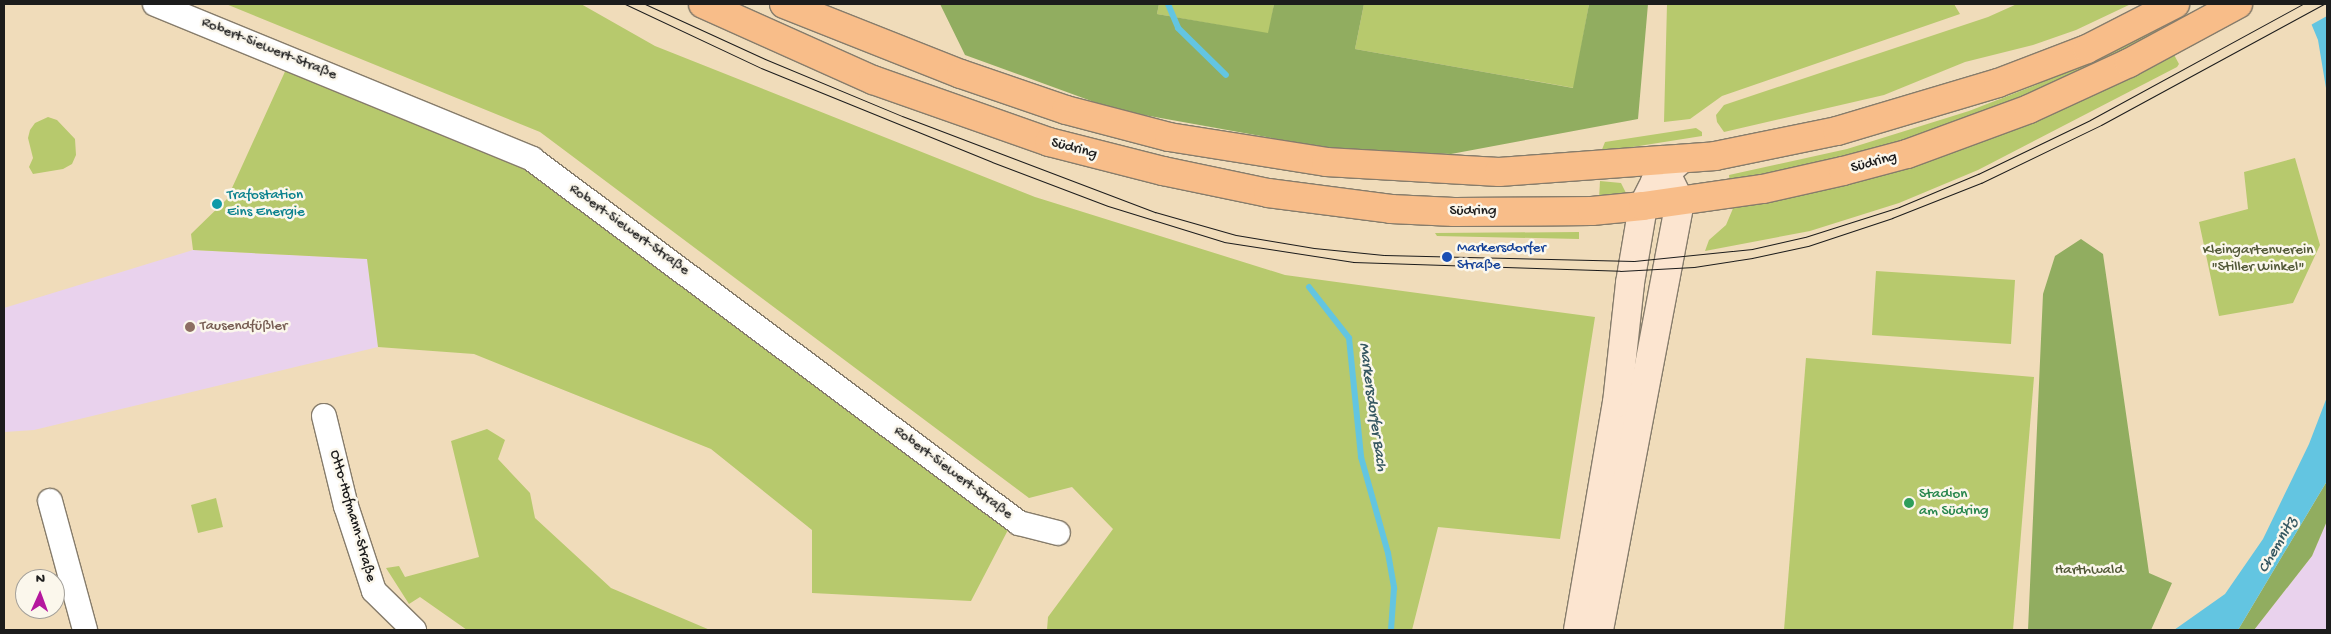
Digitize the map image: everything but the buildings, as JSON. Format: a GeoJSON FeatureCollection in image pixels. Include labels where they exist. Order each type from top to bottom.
{"type":"FeatureCollection","features":[{"type":"Feature","properties":{"kind":"main road","name":"Südring"},"geometry":{"type":"LineString","coordinates":[[703,4],[790,44],[947,108],[1049,142],[1205,181],[1330,202],[1454,212],[1592,211],[1680,202],[1790,184],[1906,154],[2029,109],[2167,42],[2238,4]]}},
{"type":"Feature","properties":{"kind":"main road"},"geometry":{"type":"LineString","coordinates":[[784,4],[961,74],[1066,110],[1169,138],[1326,162],[1452,172],[1500,172],[1663,165],[1792,142],[1925,106],[1998,83],[2087,49],[2164,10]]}},
{"type":"Feature","properties":{"kind":"main road"},"geometry":{"type":"LineString","coordinates":[[1578,630],[1617,403],[1630,283],[1643,206],[1663,165]]}},
{"type":"Feature","properties":{"kind":"main road"},"geometry":{"type":"LineString","coordinates":[[1599,630],[1680,202],[1663,165]]}},
{"type":"Feature","properties":{"kind":"street","name":"Robert-Siewert-Straße"},"geometry":{"type":"LineString","coordinates":[[155,4],[532,159],[1019,523],[1058,533]]}},
{"type":"Feature","properties":{"kind":"street","name":"Otto-Hofmann-Straße"},"geometry":{"type":"LineString","coordinates":[[324,416],[346,506],[374,591],[414,630]]}},
{"type":"Feature","properties":{"kind":"street"},"geometry":{"type":"LineString","coordinates":[[50,501],[85,630]]}},
{"type":"Feature","properties":{"kind":"shaded area","name":"Tausendfüßler"},"geometry":{"type":"Polygon","coordinates":[[[193,250],[368,259],[378,347],[34,430],[4,432],[4,308],[193,250]]]}},
{"type":"Feature","properties":{"kind":"shaded area"},"geometry":{"type":"Polygon","coordinates":[[[2327,521],[2327,630],[2254,630],[2312,556],[2327,521]]]}},
{"type":"Feature","properties":{"kind":"green space"},"geometry":{"type":"Polygon","coordinates":[[[226,4],[581,4],[655,46],[1035,197],[1285,275],[1595,317],[1560,539],[1438,527],[1412,630],[1047,630],[1048,617],[1113,529],[1072,487],[1029,498],[540,132],[226,4]]]}},
{"type":"Feature","properties":{"kind":"green space"},"geometry":{"type":"Polygon","coordinates":[[[940,4],[1159,4],[1157,14],[1268,33],[1274,4],[1364,4],[1355,49],[1573,88],[1589,4],[1648,4],[1638,119],[1451,154],[1327,148],[1116,110],[965,55],[940,4]]]}},
{"type":"Feature","properties":{"kind":"green space"},"geometry":{"type":"Polygon","coordinates":[[[1159,4],[1274,4],[1269,34],[1157,14],[1159,4]]]}},
{"type":"Feature","properties":{"kind":"green space"},"geometry":{"type":"Polygon","coordinates":[[[1364,4],[1589,4],[1574,88],[1355,49],[1364,4]]]}},
{"type":"Feature","properties":{"kind":"green space"},"geometry":{"type":"Polygon","coordinates":[[[1667,4],[1954,4],[1960,14],[1722,96],[1690,119],[1664,122],[1667,4]]]}},
{"type":"Feature","properties":{"kind":"green space"},"geometry":{"type":"Polygon","coordinates":[[[2017,4],[2131,4],[2076,30],[2033,45],[1965,62],[1884,95],[1724,132],[1717,122],[1716,115],[1724,105],[1988,17],[2017,4]]]}},
{"type":"Feature","properties":{"kind":"green space"},"geometry":{"type":"Polygon","coordinates":[[[2157,25],[2161,33],[1997,111],[1851,158],[1730,184],[1729,175],[1847,149],[1969,111],[2036,85],[2157,25]]]}},
{"type":"Feature","properties":{"kind":"green space"},"geometry":{"type":"Polygon","coordinates":[[[2172,51],[2179,64],[2177,67],[1978,170],[1899,203],[1810,231],[1705,251],[1709,240],[1726,225],[1734,206],[2172,51]]]}},
{"type":"Feature","properties":{"kind":"green space"},"geometry":{"type":"Polygon","coordinates":[[[288,65],[534,170],[1009,528],[971,601],[812,593],[812,530],[711,449],[474,354],[378,347],[367,259],[193,250],[191,234],[227,199],[288,65]]]}},
{"type":"Feature","properties":{"kind":"green space"},"geometry":{"type":"Polygon","coordinates":[[[48,117],[57,120],[75,139],[76,155],[72,164],[63,169],[33,174],[29,167],[33,158],[28,138],[30,130],[35,123],[48,117]]]}},
{"type":"Feature","properties":{"kind":"green space"},"geometry":{"type":"Polygon","coordinates":[[[1696,128],[1702,132],[1702,136],[1601,152],[1605,142],[1696,128]]]}},
{"type":"Feature","properties":{"kind":"green space","name":"Kleingartenverein \"Stiller Winkel\""},"geometry":{"type":"Polygon","coordinates":[[[2295,158],[2320,245],[2293,303],[2219,316],[2199,222],[2248,209],[2244,172],[2295,158]]]}},
{"type":"Feature","properties":{"kind":"green space"},"geometry":{"type":"Polygon","coordinates":[[[1600,181],[1621,183],[1626,193],[1599,199],[1600,181]]]}},
{"type":"Feature","properties":{"kind":"green space"},"geometry":{"type":"Polygon","coordinates":[[[1579,232],[1579,239],[1437,236],[1435,233],[1579,232]]]}},
{"type":"Feature","properties":{"kind":"green space","name":"Harthwald"},"geometry":{"type":"Polygon","coordinates":[[[2081,239],[2103,254],[2149,573],[2172,583],[2151,630],[2028,630],[2043,294],[2055,256],[2081,239]]]}},
{"type":"Feature","properties":{"kind":"green space"},"geometry":{"type":"Polygon","coordinates":[[[1876,271],[2015,280],[2011,344],[1872,335],[1876,271]]]}},
{"type":"Feature","properties":{"kind":"green space","name":"Stadion am Südring"},"geometry":{"type":"Polygon","coordinates":[[[1806,358],[2034,377],[2013,630],[1784,630],[1806,358]]]}},
{"type":"Feature","properties":{"kind":"green space"},"geometry":{"type":"Polygon","coordinates":[[[487,429],[505,440],[498,459],[530,493],[535,518],[611,588],[710,630],[467,630],[420,597],[409,604],[386,568],[399,566],[405,577],[479,557],[451,441],[487,429]]]}},
{"type":"Feature","properties":{"kind":"green space"},"geometry":{"type":"Polygon","coordinates":[[[2327,481],[2327,521],[2312,556],[2254,630],[2238,630],[2327,481]]]}},
{"type":"Feature","properties":{"kind":"green space"},"geometry":{"type":"Polygon","coordinates":[[[216,498],[223,527],[198,533],[191,505],[216,498]]]}},
{"type":"Feature","properties":{"kind":"water"},"geometry":{"type":"Polygon","coordinates":[[[2303,4],[2327,4],[2327,94],[2318,40],[2303,4]]]}},
{"type":"Feature","properties":{"kind":"water","name":"Chemnitz"},"geometry":{"type":"Polygon","coordinates":[[[2327,397],[2327,481],[2238,630],[2174,630],[2225,594],[2263,539],[2309,444],[2327,397]]]}},
{"type":"Feature","properties":{"kind":"pier"},"geometry":{"type":"Polygon","coordinates":[[[2300,4],[2327,4],[2327,16],[2309,26],[2300,4]]]}},
{"type":"Feature","properties":{"kind":"waterway","name":"Markersdorfer Bach"},"geometry":{"type":"LineString","coordinates":[[1168,4],[1178,28],[1226,75]]}},
{"type":"Feature","properties":{"kind":"waterway","name":"Markersdorfer Bach"},"geometry":{"type":"LineString","coordinates":[[1309,287],[1349,338],[1361,457],[1388,553],[1394,588],[1391,630]]}},
{"type":"Feature","properties":{"kind":"tram line"},"geometry":{"type":"LineString","coordinates":[[625,4],[761,68],[992,162],[1108,206],[1224,242],[1353,262],[1620,271],[1694,267],[1752,258],[1808,246],[1892,218],[1981,183],[2101,125],[2324,4]]}},
{"type":"Feature","properties":{"kind":"tram line"},"geometry":{"type":"LineString","coordinates":[[645,4],[765,59],[902,116],[1155,212],[1236,235],[1314,248],[1384,255],[1634,261],[1752,249],[1805,237],[1899,207],[1978,174],[2090,120],[2303,4]]}},
{"type":"Feature","properties":{"kind":"place","name":"Trafostation Eins Energie"},"geometry":{"type":"Point","coordinates":[217,204]}},
{"type":"Feature","properties":{"kind":"place","name":"Markersdorfer Straße"},"geometry":{"type":"Point","coordinates":[1447,257]}},
{"type":"Feature","properties":{"kind":"place","name":"Tausendfüßler"},"geometry":{"type":"Point","coordinates":[190,327]}},
{"type":"Feature","properties":{"kind":"place","name":"Stadion am Südring"},"geometry":{"type":"Point","coordinates":[1909,503]}}]}
